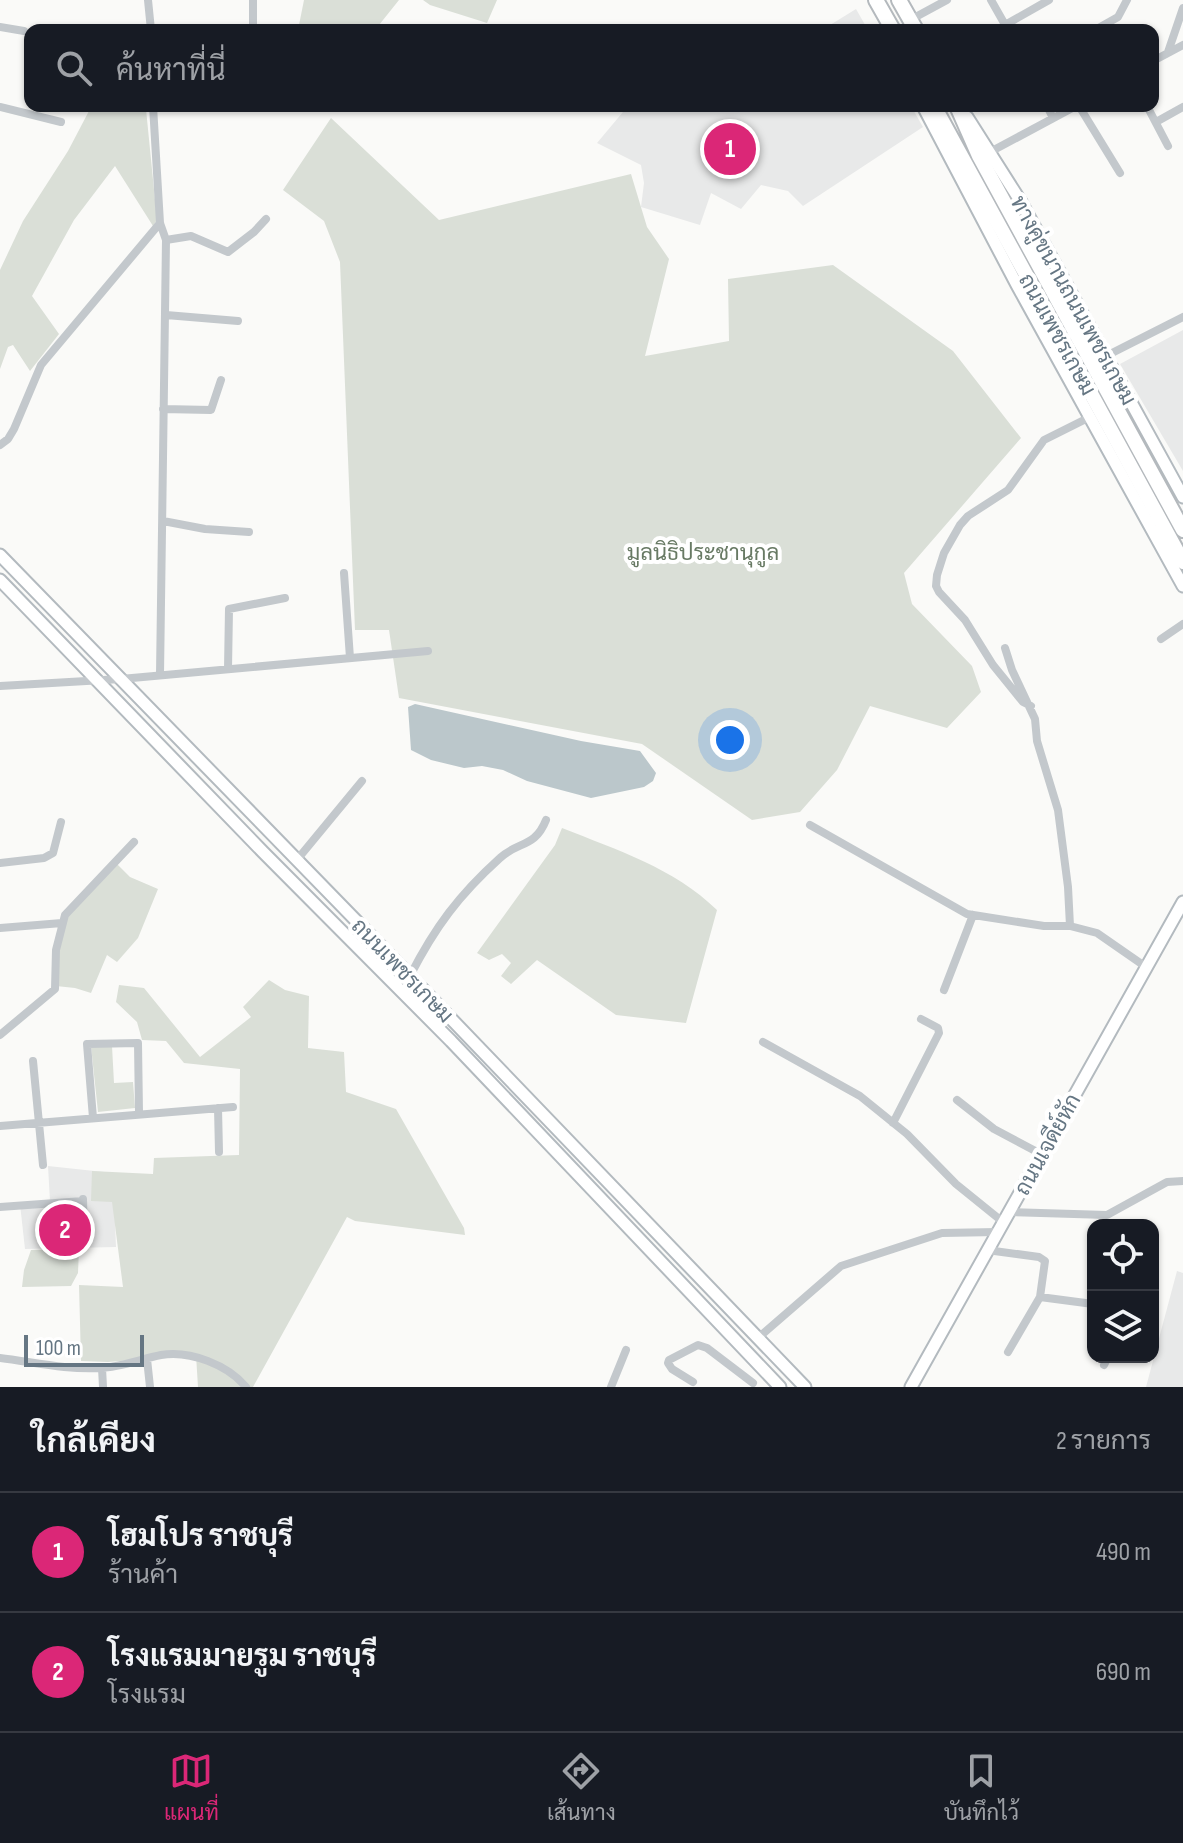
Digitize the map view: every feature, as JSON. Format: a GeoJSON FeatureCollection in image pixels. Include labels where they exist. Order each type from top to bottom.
{"type":"FeatureCollection","features":[{"type":"Feature","properties":{"kind":"highway"},"geometry":{"type":"LineString","coordinates":[[876,0],[890,24]]}},
{"type":"Feature","properties":{"kind":"highway"},"geometry":{"type":"LineString","coordinates":[[899,0],[912,24]]}},
{"type":"Feature","properties":{"kind":"highway","name":"ถนนเพชรเกษม"},"geometry":{"type":"LineString","coordinates":[[937,112],[1183,562]]}},
{"type":"Feature","properties":{"kind":"highway","name":"ถนนเพชรเกษม"},"geometry":{"type":"LineString","coordinates":[[961,112],[979,156],[1183,530]]}},
{"type":"Feature","properties":{"kind":"main road","name":"ทางคู่ขนานถนนเพชรเกษม"},"geometry":{"type":"LineString","coordinates":[[926,112],[1183,586]]}},
{"type":"Feature","properties":{"kind":"main road","name":"ทางคู่ขนานถนนเพชรเกษม"},"geometry":{"type":"LineString","coordinates":[[963,112],[1021,202],[1183,497]]}},
{"type":"Feature","properties":{"kind":"main road","name":"ถนนเพชรเกษม"},"geometry":{"type":"LineString","coordinates":[[0,555],[805,1387]]}},
{"type":"Feature","properties":{"kind":"main road","name":"ถนนเพชรเกษม"},"geometry":{"type":"LineString","coordinates":[[0,580],[442,1033],[780,1387]]}},
{"type":"Feature","properties":{"kind":"main road","name":"ถนนเจดีย์หัก"},"geometry":{"type":"LineString","coordinates":[[911,1387],[1183,902]]}},
{"type":"Feature","properties":{"kind":"main road"},"geometry":{"type":"LineString","coordinates":[[442,1033],[453,1021]]}},
{"type":"Feature","properties":{"kind":"street"},"geometry":{"type":"LineString","coordinates":[[148,0],[150,24]]}},
{"type":"Feature","properties":{"kind":"street"},"geometry":{"type":"LineString","coordinates":[[253,0],[253,24]]}},
{"type":"Feature","properties":{"kind":"street"},"geometry":{"type":"LineString","coordinates":[[914,24],[947,0]]}},
{"type":"Feature","properties":{"kind":"street"},"geometry":{"type":"LineString","coordinates":[[991,0],[1004,24]]}},
{"type":"Feature","properties":{"kind":"street"},"geometry":{"type":"LineString","coordinates":[[1011,24],[1049,0]]}},
{"type":"Feature","properties":{"kind":"street"},"geometry":{"type":"LineString","coordinates":[[1106,24],[1118,17],[1127,0]]}},
{"type":"Feature","properties":{"kind":"street"},"geometry":{"type":"LineString","coordinates":[[1168,52],[1183,8]]}},
{"type":"Feature","properties":{"kind":"street"},"geometry":{"type":"LineString","coordinates":[[0,27],[24,31]]}},
{"type":"Feature","properties":{"kind":"street"},"geometry":{"type":"LineString","coordinates":[[1159,57],[1183,45]]}},
{"type":"Feature","properties":{"kind":"street"},"geometry":{"type":"LineString","coordinates":[[0,107],[61,122]]}},
{"type":"Feature","properties":{"kind":"street"},"geometry":{"type":"LineString","coordinates":[[1156,122],[1183,107]]}},
{"type":"Feature","properties":{"kind":"street"},"geometry":{"type":"LineString","coordinates":[[153,112],[160,223],[166,240],[160,675]]}},
{"type":"Feature","properties":{"kind":"street"},"geometry":{"type":"LineString","coordinates":[[1050,112],[1053,118]]}},
{"type":"Feature","properties":{"kind":"street"},"geometry":{"type":"LineString","coordinates":[[990,152],[1066,112]]}},
{"type":"Feature","properties":{"kind":"street"},"geometry":{"type":"LineString","coordinates":[[1082,112],[1120,173]]}},
{"type":"Feature","properties":{"kind":"street"},"geometry":{"type":"LineString","coordinates":[[1150,112],[1168,146]]}},
{"type":"Feature","properties":{"kind":"street"},"geometry":{"type":"LineString","coordinates":[[166,240],[191,236],[228,252],[266,219]]}},
{"type":"Feature","properties":{"kind":"street"},"geometry":{"type":"LineString","coordinates":[[0,445],[14,429],[41,365],[160,223]]}},
{"type":"Feature","properties":{"kind":"street"},"geometry":{"type":"LineString","coordinates":[[166,315],[238,321]]}},
{"type":"Feature","properties":{"kind":"street"},"geometry":{"type":"LineString","coordinates":[[1106,356],[1183,317]]}},
{"type":"Feature","properties":{"kind":"street"},"geometry":{"type":"LineString","coordinates":[[163,409],[211,410],[221,380]]}},
{"type":"Feature","properties":{"kind":"street"},"geometry":{"type":"LineString","coordinates":[[1031,706],[1023,702],[993,665],[965,620],[939,592],[937,575],[944,553],[968,516],[1008,490],[1044,440],[1090,417]]}},
{"type":"Feature","properties":{"kind":"street"},"geometry":{"type":"LineString","coordinates":[[163,521],[205,529],[249,532]]}},
{"type":"Feature","properties":{"kind":"street"},"geometry":{"type":"LineString","coordinates":[[344,573],[350,658]]}},
{"type":"Feature","properties":{"kind":"street"},"geometry":{"type":"LineString","coordinates":[[228,669],[229,609],[285,598]]}},
{"type":"Feature","properties":{"kind":"street"},"geometry":{"type":"LineString","coordinates":[[1161,639],[1183,624]]}},
{"type":"Feature","properties":{"kind":"street"},"geometry":{"type":"LineString","coordinates":[[1005,648],[1012,670],[1031,706],[1037,741],[1058,810],[1070,926]]}},
{"type":"Feature","properties":{"kind":"street"},"geometry":{"type":"LineString","coordinates":[[0,686],[121,679],[428,651]]}},
{"type":"Feature","properties":{"kind":"street"},"geometry":{"type":"LineString","coordinates":[[296,861],[362,781]]}},
{"type":"Feature","properties":{"kind":"street"},"geometry":{"type":"LineString","coordinates":[[410,976],[431,934],[448,910],[502,856],[537,837],[546,820]]}},
{"type":"Feature","properties":{"kind":"street"},"geometry":{"type":"LineString","coordinates":[[0,863],[44,858],[53,853],[61,822]]}},
{"type":"Feature","properties":{"kind":"street"},"geometry":{"type":"LineString","coordinates":[[810,825],[967,914],[1044,926],[1070,926],[1097,933],[1146,967]]}},
{"type":"Feature","properties":{"kind":"street"},"geometry":{"type":"LineString","coordinates":[[0,1035],[55,989],[56,950],[65,915],[134,842]]}},
{"type":"Feature","properties":{"kind":"street"},"geometry":{"type":"LineString","coordinates":[[944,990],[973,915]]}},
{"type":"Feature","properties":{"kind":"street"},"geometry":{"type":"LineString","coordinates":[[0,928],[62,923]]}},
{"type":"Feature","properties":{"kind":"street"},"geometry":{"type":"LineString","coordinates":[[893,1123],[939,1033],[938,1028],[921,1019]]}},
{"type":"Feature","properties":{"kind":"street"},"geometry":{"type":"LineString","coordinates":[[763,1042],[860,1096],[956,1184],[1003,1222]]}},
{"type":"Feature","properties":{"kind":"street"},"geometry":{"type":"LineString","coordinates":[[93,1118],[87,1044],[138,1043],[139,1113]]}},
{"type":"Feature","properties":{"kind":"street"},"geometry":{"type":"LineString","coordinates":[[33,1061],[43,1165]]}},
{"type":"Feature","properties":{"kind":"street"},"geometry":{"type":"LineString","coordinates":[[957,1100],[994,1129],[1041,1154]]}},
{"type":"Feature","properties":{"kind":"street"},"geometry":{"type":"LineString","coordinates":[[0,1126],[233,1107]]}},
{"type":"Feature","properties":{"kind":"street"},"geometry":{"type":"LineString","coordinates":[[218,1108],[219,1152]]}},
{"type":"Feature","properties":{"kind":"street"},"geometry":{"type":"LineString","coordinates":[[758,1338],[841,1266],[942,1233],[1003,1222],[1107,1215],[1167,1182],[1183,1181]]}},
{"type":"Feature","properties":{"kind":"street"},"geometry":{"type":"LineString","coordinates":[[0,1207],[32,1207],[83,1200],[84,1236]]}},
{"type":"Feature","properties":{"kind":"street"},"geometry":{"type":"LineString","coordinates":[[987,1250],[1043,1259],[1046,1267],[1040,1297],[1008,1352]]}},
{"type":"Feature","properties":{"kind":"street"},"geometry":{"type":"LineString","coordinates":[[1040,1297],[1087,1303]]}},
{"type":"Feature","properties":{"kind":"street"},"geometry":{"type":"LineString","coordinates":[[693,1382],[668,1363],[698,1345],[707,1348],[752,1385],[761,1367]]}},
{"type":"Feature","properties":{"kind":"street"},"geometry":{"type":"LineString","coordinates":[[611,1387],[626,1350]]}},
{"type":"Feature","properties":{"kind":"street"},"geometry":{"type":"LineString","coordinates":[[0,1358],[102,1368],[176,1355],[204,1360],[226,1369],[246,1387]]}},
{"type":"Feature","properties":{"kind":"street"},"geometry":{"type":"LineString","coordinates":[[147,1359],[150,1387]]}},
{"type":"Feature","properties":{"kind":"street"},"geometry":{"type":"LineString","coordinates":[[102,1368],[103,1387]]}},
{"type":"Feature","properties":{"kind":"shaded area"},"geometry":{"type":"Polygon","coordinates":[[[856,9],[865,24],[832,24],[856,9]]]}},
{"type":"Feature","properties":{"kind":"shaded area"},"geometry":{"type":"Polygon","coordinates":[[[623,112],[914,112],[923,127],[803,206],[788,191],[761,185],[741,209],[711,193],[700,225],[641,207],[644,183],[641,165],[597,143],[623,112]]]}},
{"type":"Feature","properties":{"kind":"shaded area"},"geometry":{"type":"Polygon","coordinates":[[[1183,330],[1183,471],[1120,364],[1183,330]]]}},
{"type":"Feature","properties":{"kind":"shaded area"},"geometry":{"type":"Polygon","coordinates":[[[415,704],[640,751],[656,773],[653,781],[644,787],[591,798],[527,781],[503,770],[482,766],[464,768],[431,760],[411,750],[408,707],[415,704]]]}},
{"type":"Feature","properties":{"kind":"shaded area"},"geometry":{"type":"Polygon","coordinates":[[[48,1166],[113,1173],[116,1247],[25,1249],[20,1204],[50,1201],[48,1166]]]}},
{"type":"Feature","properties":{"kind":"shaded area"},"geometry":{"type":"Polygon","coordinates":[[[1177,1271],[1183,1273],[1183,1387],[1146,1387],[1152,1363],[1159,1363],[1159,1338],[1177,1271]]]}},
{"type":"Feature","properties":{"kind":"green space"},"geometry":{"type":"Polygon","coordinates":[[[304,0],[399,0],[380,24],[299,24],[304,0]]]}},
{"type":"Feature","properties":{"kind":"green space"},"geometry":{"type":"Polygon","coordinates":[[[423,0],[497,0],[487,23],[423,0]]]}},
{"type":"Feature","properties":{"kind":"green space"},"geometry":{"type":"Polygon","coordinates":[[[88,112],[146,112],[157,220],[153,226],[115,166],[74,220],[32,296],[59,334],[30,371],[13,345],[8,347],[0,369],[0,270],[23,221],[68,151],[88,112]]]}},
{"type":"Feature","properties":{"kind":"green space","name":"มูลนิธิประชานุกูล"},"geometry":{"type":"Polygon","coordinates":[[[331,118],[439,220],[631,174],[647,227],[669,259],[645,356],[729,341],[728,279],[833,265],[953,351],[1021,438],[904,573],[912,604],[972,666],[981,692],[947,728],[870,706],[837,770],[800,812],[752,820],[642,744],[399,698],[389,630],[355,630],[340,262],[324,221],[283,190],[331,118]]]}},
{"type":"Feature","properties":{"kind":"green space"},"geometry":{"type":"Polygon","coordinates":[[[562,828],[664,871],[717,910],[686,1023],[616,1015],[537,960],[511,984],[501,976],[511,963],[502,954],[489,960],[477,953],[555,845],[562,828]]]}},
{"type":"Feature","properties":{"kind":"green space"},"geometry":{"type":"Polygon","coordinates":[[[116,863],[130,877],[158,889],[138,938],[117,962],[107,955],[91,993],[56,986],[62,923],[116,863]]]}},
{"type":"Feature","properties":{"kind":"green space"},"geometry":{"type":"Polygon","coordinates":[[[269,980],[285,990],[309,996],[308,1048],[344,1052],[346,1092],[396,1109],[464,1228],[465,1235],[355,1221],[347,1217],[253,1387],[198,1387],[196,1355],[108,1362],[81,1361],[79,1285],[123,1287],[112,1202],[91,1201],[92,1171],[153,1174],[154,1158],[239,1155],[240,1069],[184,1063],[166,1041],[142,1040],[137,1022],[116,1002],[119,985],[144,988],[200,1057],[251,1017],[243,1007],[269,980]]]}},
{"type":"Feature","properties":{"kind":"green space"},"geometry":{"type":"Polygon","coordinates":[[[91,1046],[112,1046],[114,1083],[133,1082],[135,1108],[98,1112],[91,1046]]]}},
{"type":"Feature","properties":{"kind":"green space"},"geometry":{"type":"Polygon","coordinates":[[[79,1249],[78,1273],[71,1286],[22,1287],[31,1250],[79,1249]]]}},
{"type":"Feature","properties":{"kind":"place","name":"โฮมโปร ราชบุรี"},"geometry":{"type":"Point","coordinates":[730,149]}},
{"type":"Feature","properties":{"kind":"place","name":"โรงแรมมายรูม ราชบุรี"},"geometry":{"type":"Point","coordinates":[65,1230]}}]}
